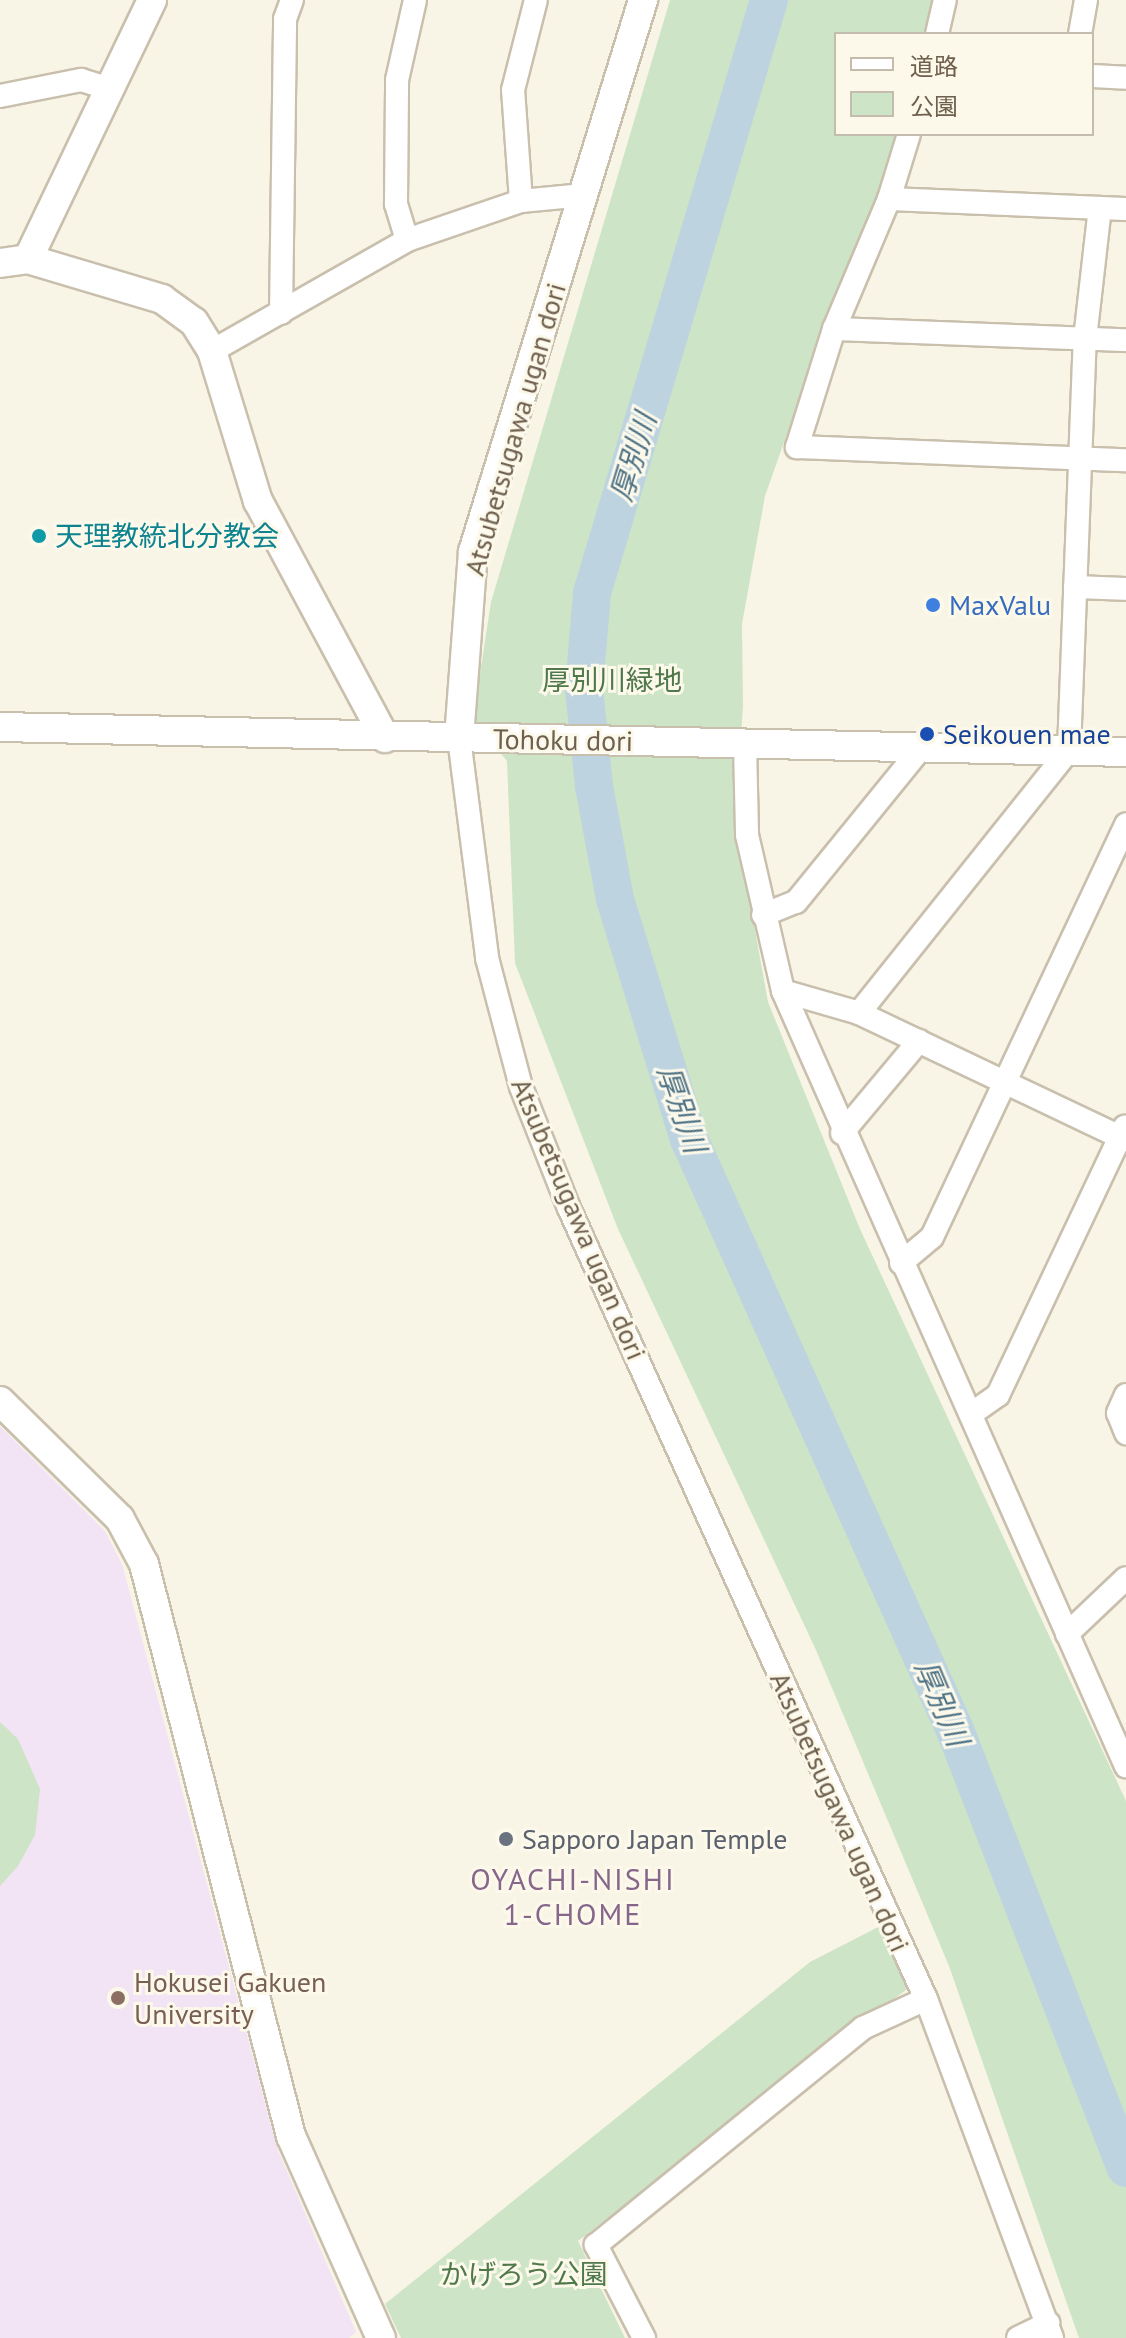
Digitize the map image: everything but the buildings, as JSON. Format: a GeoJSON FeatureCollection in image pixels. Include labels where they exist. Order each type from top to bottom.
{"type":"FeatureCollection","features":[{"type":"Feature","properties":{"kind":"street"},"geometry":{"type":"LineString","coordinates":[[152,0],[110,89],[14,261],[162,299],[194,322],[212,351],[258,501],[385,738]]}},
{"type":"Feature","properties":{"kind":"street"},"geometry":{"type":"LineString","coordinates":[[281,313],[285,19],[292,0]]}},
{"type":"Feature","properties":{"kind":"street"},"geometry":{"type":"LineString","coordinates":[[407,240],[396,204],[397,80],[415,0]]}},
{"type":"Feature","properties":{"kind":"street"},"geometry":{"type":"LineString","coordinates":[[521,201],[513,90],[536,0]]}},
{"type":"Feature","properties":{"kind":"street","name":"Atsubetsugawa ugan dori"},"geometry":{"type":"LineString","coordinates":[[643,0],[473,552],[459,738],[487,958],[521,1087],[569,1208],[926,1999],[1050,2331]]}},
{"type":"Feature","properties":{"kind":"street"},"geometry":{"type":"LineString","coordinates":[[937,32],[945,0]]}},
{"type":"Feature","properties":{"kind":"street"},"geometry":{"type":"LineString","coordinates":[[1080,32],[1086,0]]}},
{"type":"Feature","properties":{"kind":"street"},"geometry":{"type":"LineString","coordinates":[[1094,76],[1126,78]]}},
{"type":"Feature","properties":{"kind":"street"},"geometry":{"type":"LineString","coordinates":[[0,96],[81,80],[110,89]]}},
{"type":"Feature","properties":{"kind":"street"},"geometry":{"type":"LineString","coordinates":[[908,136],[889,199],[834,329],[797,447],[1126,460]]}},
{"type":"Feature","properties":{"kind":"street"},"geometry":{"type":"LineString","coordinates":[[212,351],[407,240],[521,201],[584,195]]}},
{"type":"Feature","properties":{"kind":"street"},"geometry":{"type":"LineString","coordinates":[[889,199],[1126,209]]}},
{"type":"Feature","properties":{"kind":"street"},"geometry":{"type":"LineString","coordinates":[[859,1013],[1069,750],[1085,339],[1100,208]]}},
{"type":"Feature","properties":{"kind":"street"},"geometry":{"type":"LineString","coordinates":[[834,329],[1126,340]]}},
{"type":"Feature","properties":{"kind":"street"},"geometry":{"type":"LineString","coordinates":[[1075,587],[1126,589]]}},
{"type":"Feature","properties":{"kind":"street","name":"Tohoku dori"},"geometry":{"type":"LineString","coordinates":[[0,727],[385,738],[1126,752]]}},
{"type":"Feature","properties":{"kind":"street"},"geometry":{"type":"LineString","coordinates":[[745,744],[747,835],[783,991],[842,1133],[971,1414],[1126,1766]]}},
{"type":"Feature","properties":{"kind":"street"},"geometry":{"type":"LineString","coordinates":[[763,915],[796,902],[921,748]]}},
{"type":"Feature","properties":{"kind":"street"},"geometry":{"type":"LineString","coordinates":[[901,1263],[932,1237],[1126,824]]}},
{"type":"Feature","properties":{"kind":"street"},"geometry":{"type":"LineString","coordinates":[[783,991],[859,1013],[1124,1134],[998,1395],[971,1414]]}},
{"type":"Feature","properties":{"kind":"street"},"geometry":{"type":"LineString","coordinates":[[842,1133],[919,1041]]}},
{"type":"Feature","properties":{"kind":"street"},"geometry":{"type":"LineString","coordinates":[[1126,1395],[1118,1413],[1126,1433]]}},
{"type":"Feature","properties":{"kind":"street"},"geometry":{"type":"LineString","coordinates":[[0,1401],[120,1519],[144,1564],[291,2136],[375,2326]]}},
{"type":"Feature","properties":{"kind":"street"},"geometry":{"type":"LineString","coordinates":[[1067,1634],[1126,1578]]}},
{"type":"Feature","properties":{"kind":"street"},"geometry":{"type":"LineString","coordinates":[[644,2338],[596,2245],[863,2028],[926,1999]]}},
{"type":"Feature","properties":{"kind":"street"},"geometry":{"type":"LineString","coordinates":[[1018,2338],[1050,2331]]}},
{"type":"Feature","properties":{"kind":"shaded area","name":"Hokusei Gakuen University"},"geometry":{"type":"Polygon","coordinates":[[[0,1426],[105,1531],[122,1564],[277,2148],[356,2332],[349,2338],[0,2338],[0,1426]]]}},
{"type":"Feature","properties":{"kind":"green space","name":"厚別川緑地"},"geometry":{"type":"Polygon","coordinates":[[[670,0],[938,0],[931,32],[834,32],[834,136],[901,136],[874,218],[806,380],[765,496],[742,624],[743,706],[735,819],[768,1002],[860,1229],[1126,1801],[1126,2338],[1079,2338],[949,1966],[816,1650],[618,1229],[515,963],[507,761],[473,720],[491,602],[670,0]]]}},
{"type":"Feature","properties":{"kind":"green space"},"geometry":{"type":"Polygon","coordinates":[[[0,1722],[18,1739],[40,1789],[35,1835],[18,1866],[0,1886],[0,1722]]]}},
{"type":"Feature","properties":{"kind":"green space","name":"かげろう公園"},"geometry":{"type":"Polygon","coordinates":[[[884,1924],[911,1986],[578,2241],[625,2338],[401,2338],[385,2304],[810,1962],[884,1924]]]}},
{"type":"Feature","properties":{"kind":"waterway","name":"厚別川"},"geometry":{"type":"LineString","coordinates":[[769,0],[592,593],[584,689],[594,786],[615,899],[689,1139],[955,1730],[1126,2168]]}},
{"type":"Feature","properties":{"kind":"place","name":"天理教統北分教会"},"geometry":{"type":"Point","coordinates":[39,536]}},
{"type":"Feature","properties":{"kind":"place","name":"MaxValu"},"geometry":{"type":"Point","coordinates":[933,605]}},
{"type":"Feature","properties":{"kind":"place","name":"Seikouen mae"},"geometry":{"type":"Point","coordinates":[927,734]}},
{"type":"Feature","properties":{"kind":"place","name":"Sapporo Japan Temple"},"geometry":{"type":"Point","coordinates":[506,1839]}},
{"type":"Feature","properties":{"kind":"place","name":"Hokusei Gakuen University"},"geometry":{"type":"Point","coordinates":[118,1998]}},
{"type":"Feature","properties":{"kind":"district","name":"OYACHI-NISHI 1-CHOME"},"geometry":{"type":"Point","coordinates":[573,1896]}}]}
